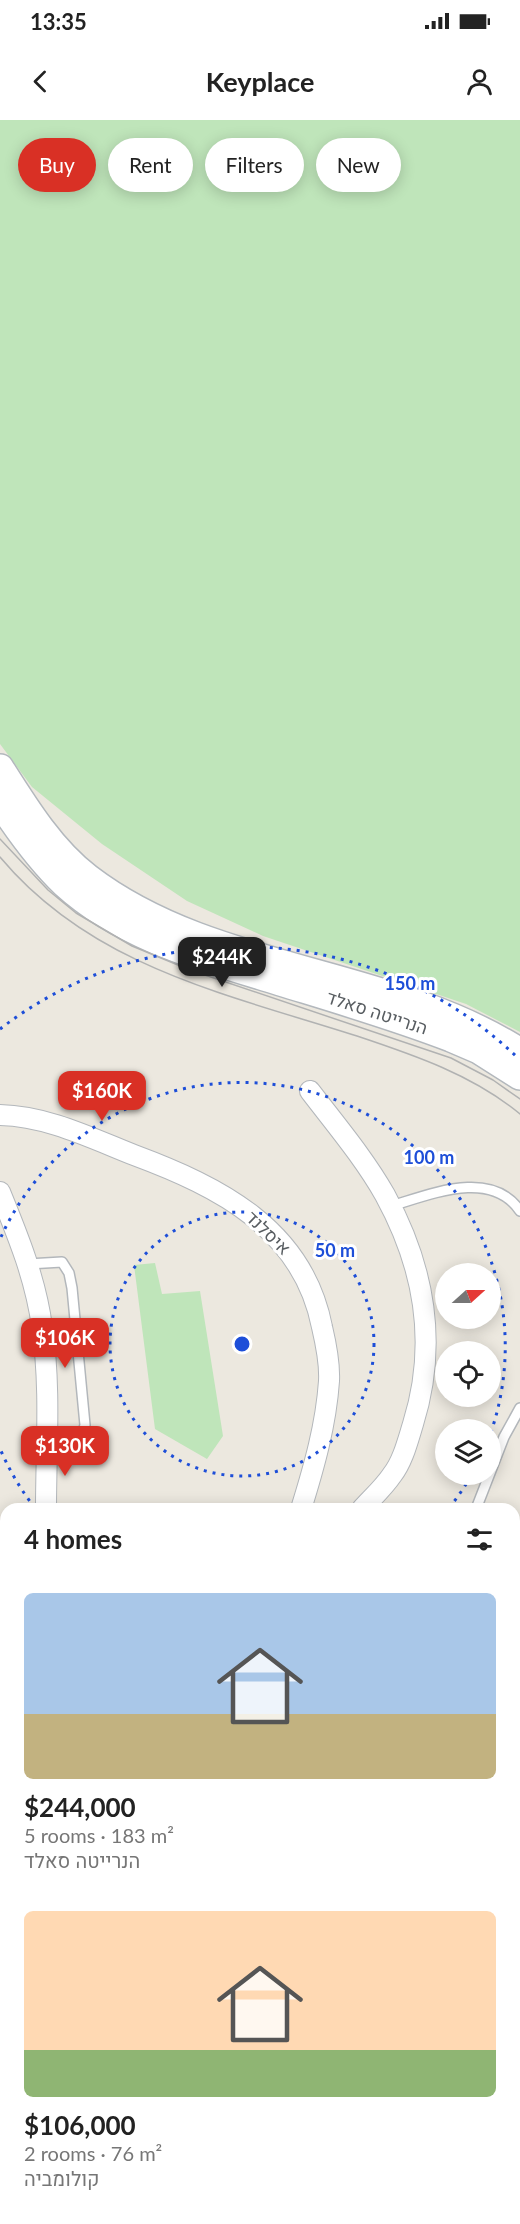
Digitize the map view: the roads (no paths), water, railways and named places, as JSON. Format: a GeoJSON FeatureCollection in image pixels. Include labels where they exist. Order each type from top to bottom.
{"type":"FeatureCollection","features":[{"type":"Feature","properties":{"kind":"main road","name":"הנרייטה סאלד"},"geometry":{"type":"LineString","coordinates":[[0,768],[49,838],[86,877],[129,905],[214,941],[463,1021],[520,1052]]}},
{"type":"Feature","properties":{"kind":"main road","name":"הנרייטה סאלד"},"geometry":{"type":"LineString","coordinates":[[0,802],[38,855],[66,884],[100,910],[130,928],[197,956],[451,1038],[479,1050],[520,1076]]}},
{"type":"Feature","properties":{"kind":"street"},"geometry":{"type":"LineString","coordinates":[[310,1091],[364,1162],[390,1206],[404,1236],[422,1290],[427,1330],[426,1360],[420,1401],[408,1441],[393,1474],[367,1503]]}},
{"type":"Feature","properties":{"kind":"street","name":"איסלנד"},"geometry":{"type":"LineString","coordinates":[[8,1115],[41,1120],[207,1186],[237,1203],[269,1229],[301,1268],[319,1311],[329,1378],[322,1434],[303,1503]]}},
{"type":"Feature","properties":{"kind":"street"},"geometry":{"type":"LineString","coordinates":[[0,1192],[28,1264],[42,1324],[46,1360],[46,1503]]}},
{"type":"Feature","properties":{"kind":"lane"},"geometry":{"type":"LineString","coordinates":[[0,1104],[8,1115]]}},
{"type":"Feature","properties":{"kind":"lane"},"geometry":{"type":"LineString","coordinates":[[390,1206],[452,1189],[468,1187],[484,1189],[505,1197],[520,1211]]}},
{"type":"Feature","properties":{"kind":"lane"},"geometry":{"type":"LineString","coordinates":[[28,1264],[62,1263],[69,1273],[74,1300],[85,1425],[81,1438],[64,1446],[46,1446]]}},
{"type":"Feature","properties":{"kind":"lane"},"geometry":{"type":"LineString","coordinates":[[478,1503],[504,1437],[520,1408]]}},
{"type":"Feature","properties":{"kind":"tram line"},"geometry":{"type":"LineString","coordinates":[[0,839],[48,890],[76,913],[132,946],[190,970],[451,1058],[493,1080],[520,1099]]}},
{"type":"Feature","properties":{"kind":"tram line"},"geometry":{"type":"LineString","coordinates":[[0,857],[36,895],[76,925],[119,951],[211,990],[357,1036],[421,1059],[483,1088],[520,1114]]}}]}
